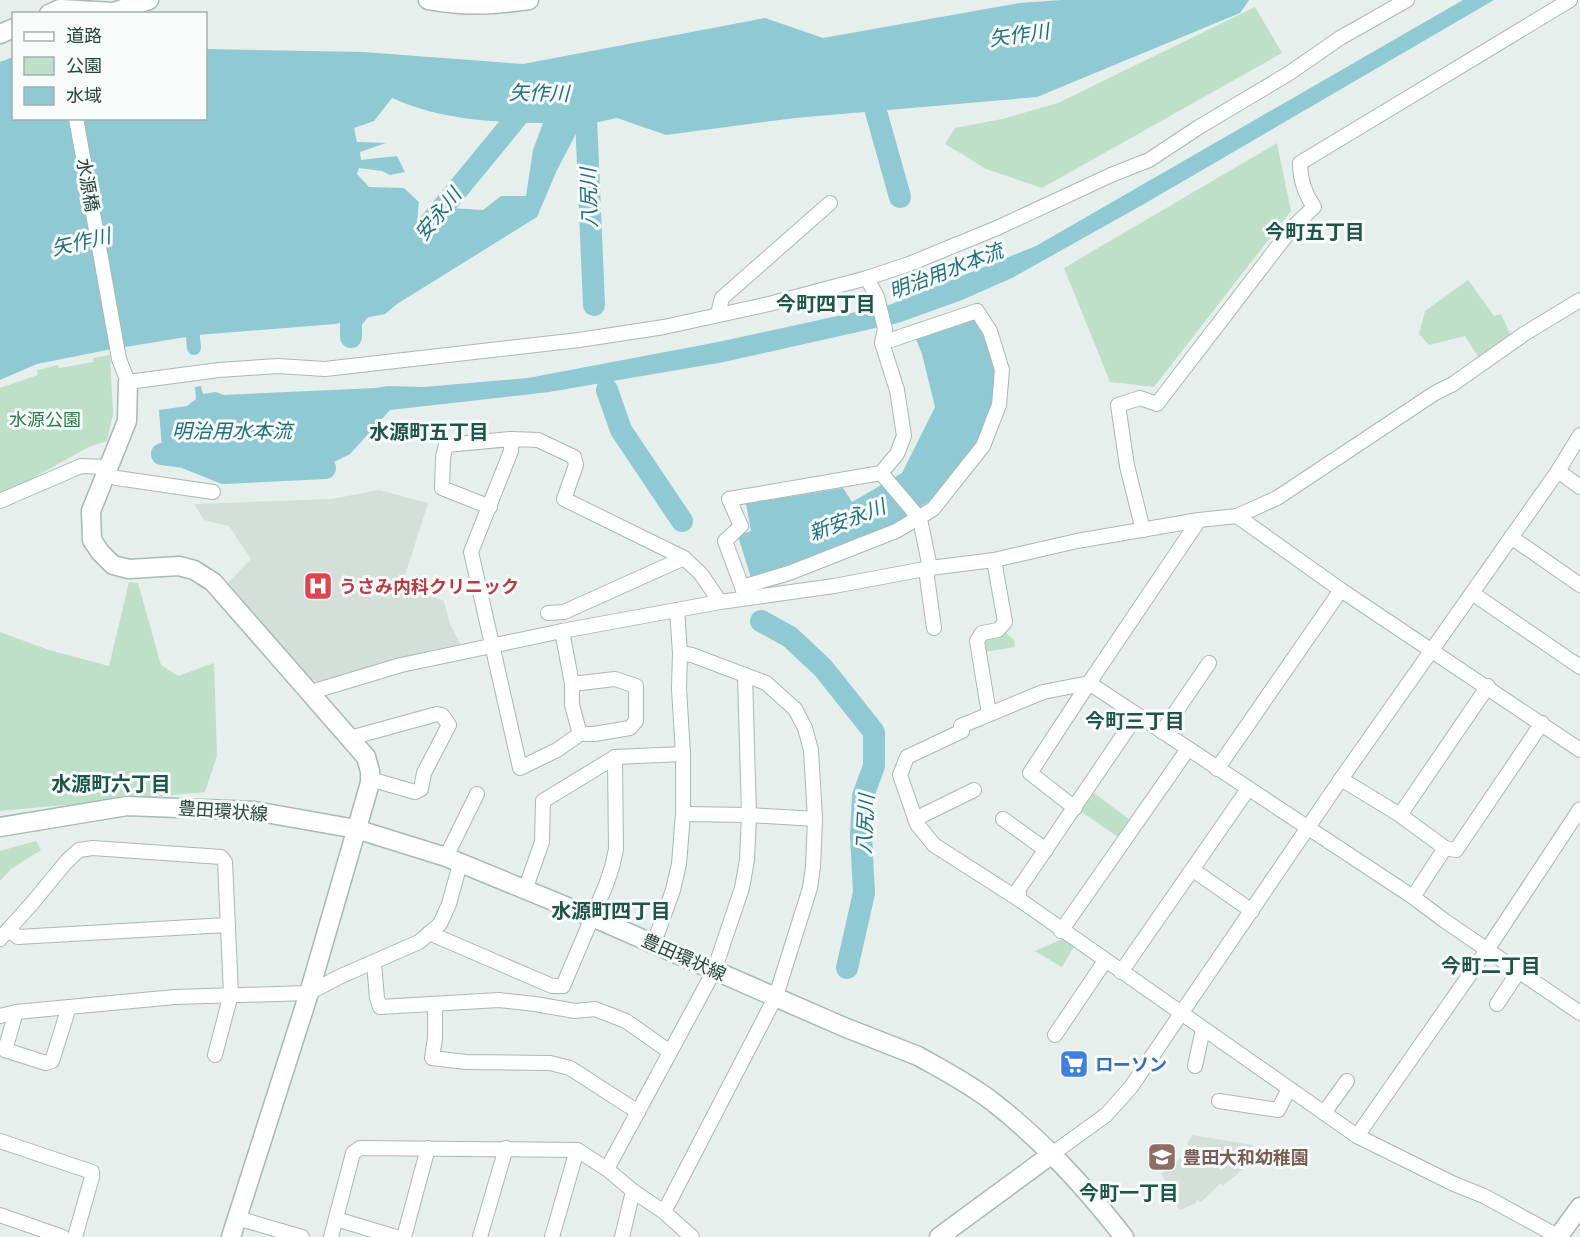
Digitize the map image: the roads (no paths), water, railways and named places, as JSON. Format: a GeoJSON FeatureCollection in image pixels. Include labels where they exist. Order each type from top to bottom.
{"type":"FeatureCollection","features":[{"type":"Feature","properties":{"kind":"main road"},"geometry":{"type":"LineString","coordinates":[[56,9],[114,12],[149,0]]}},
{"type":"Feature","properties":{"kind":"main road"},"geometry":{"type":"LineString","coordinates":[[428,0],[455,6],[489,6],[530,0]]}},
{"type":"Feature","properties":{"kind":"main road"},"geometry":{"type":"LineString","coordinates":[[128,382],[127,421],[91,511],[92,540],[113,565],[129,569],[179,566],[194,570],[213,582],[366,757],[370,771],[370,779],[309,993],[231,1237]]}},
{"type":"Feature","properties":{"kind":"main road","name":"豊田環状線"},"geometry":{"type":"LineString","coordinates":[[0,827],[127,806],[255,811],[356,829],[453,861],[654,943],[937,1066],[991,1101],[1052,1154],[1086,1188],[1125,1237]]}},
{"type":"Feature","properties":{"kind":"main road"},"geometry":{"type":"LineString","coordinates":[[939,1237],[1052,1154]]}},
{"type":"Feature","properties":{"kind":"main road"},"geometry":{"type":"LineString","coordinates":[[1559,1237],[1580,1207]]}},
{"type":"Feature","properties":{"kind":"street"},"geometry":{"type":"LineString","coordinates":[[128,382],[219,370],[278,366],[325,369],[489,351],[664,327],[769,304],[867,278],[909,264],[997,228],[1149,160],[1288,74],[1340,38],[1407,0]]}},
{"type":"Feature","properties":{"kind":"street"},"geometry":{"type":"LineString","coordinates":[[1143,530],[1127,466],[1118,405],[1140,398],[1157,404],[1292,228],[1314,207],[1307,196],[1300,173],[1300,163],[1570,0]]}},
{"type":"Feature","properties":{"kind":"street","name":"水源橋"},"geometry":{"type":"LineString","coordinates":[[76,120],[119,358],[128,382]]}},
{"type":"Feature","properties":{"kind":"street"},"geometry":{"type":"LineString","coordinates":[[718,314],[722,298],[830,203]]}},
{"type":"Feature","properties":{"kind":"street"},"geometry":{"type":"LineString","coordinates":[[744,593],[725,541],[741,526],[729,499],[881,473],[897,454],[904,436],[897,390],[882,343],[885,329],[877,297],[867,278]]}},
{"type":"Feature","properties":{"kind":"street"},"geometry":{"type":"LineString","coordinates":[[744,593],[994,560],[1077,541],[1199,520],[1237,516],[1277,498],[1435,393],[1453,384],[1524,334],[1580,300]]}},
{"type":"Feature","properties":{"kind":"street"},"geometry":{"type":"LineString","coordinates":[[311,692],[401,665],[493,644],[720,602],[896,531],[920,519],[933,509],[982,446],[999,405],[1002,370],[990,331],[976,311],[882,343]]}},
{"type":"Feature","properties":{"kind":"street"},"geometry":{"type":"LineString","coordinates":[[1052,1154],[1106,1115],[1131,1087],[1341,779],[1558,471],[1580,435]]}},
{"type":"Feature","properties":{"kind":"street"},"geometry":{"type":"LineString","coordinates":[[511,440],[511,451],[471,552],[520,768],[557,750],[580,734],[630,728],[636,721],[636,686],[615,679],[572,684]]}},
{"type":"Feature","properties":{"kind":"street"},"geometry":{"type":"LineString","coordinates":[[490,507],[442,488],[442,457],[446,445],[538,440],[574,457],[576,465],[564,499],[684,558],[701,574],[720,602]]}},
{"type":"Feature","properties":{"kind":"street"},"geometry":{"type":"LineString","coordinates":[[0,501],[81,466],[106,471],[117,478],[213,492]]}},
{"type":"Feature","properties":{"kind":"street"},"geometry":{"type":"LineString","coordinates":[[1558,471],[1580,486]]}},
{"type":"Feature","properties":{"kind":"street"},"geometry":{"type":"LineString","coordinates":[[881,473],[920,519],[934,628]]}},
{"type":"Feature","properties":{"kind":"street"},"geometry":{"type":"LineString","coordinates":[[1237,516],[1341,590],[1580,750]]}},
{"type":"Feature","properties":{"kind":"street"},"geometry":{"type":"LineString","coordinates":[[1076,808],[1030,773],[1199,520]]}},
{"type":"Feature","properties":{"kind":"street"},"geometry":{"type":"LineString","coordinates":[[1511,537],[1580,585]]}},
{"type":"Feature","properties":{"kind":"street"},"geometry":{"type":"LineString","coordinates":[[548,613],[564,612],[684,558]]}},
{"type":"Feature","properties":{"kind":"street"},"geometry":{"type":"LineString","coordinates":[[989,714],[977,641],[982,633],[998,630],[1005,622],[994,560]]}},
{"type":"Feature","properties":{"kind":"street"},"geometry":{"type":"LineString","coordinates":[[1217,769],[1341,590]]}},
{"type":"Feature","properties":{"kind":"street"},"geometry":{"type":"LineString","coordinates":[[1472,593],[1580,667]]}},
{"type":"Feature","properties":{"kind":"street"},"geometry":{"type":"LineString","coordinates":[[654,943],[673,890],[679,864],[683,814],[680,653],[676,610]]}},
{"type":"Feature","properties":{"kind":"street"},"geometry":{"type":"LineString","coordinates":[[562,630],[572,684],[572,705],[580,734]]}},
{"type":"Feature","properties":{"kind":"street"},"geometry":{"type":"LineString","coordinates":[[664,1212],[776,996],[810,888],[815,819],[811,750],[806,728],[795,709],[766,683],[692,655],[680,653]]}},
{"type":"Feature","properties":{"kind":"street"},"geometry":{"type":"LineString","coordinates":[[1162,732],[1209,663]]}},
{"type":"Feature","properties":{"kind":"street"},"geometry":{"type":"LineString","coordinates":[[607,1169],[714,971],[742,888],[747,860],[749,815],[745,675]]}},
{"type":"Feature","properties":{"kind":"street"},"geometry":{"type":"LineString","coordinates":[[1559,1237],[1484,1196],[1454,1184],[1357,1136],[1061,931],[1020,900],[934,844],[915,819],[900,776],[907,758],[962,731],[961,726],[1042,693],[1089,683],[1413,897],[1580,1013]]}},
{"type":"Feature","properties":{"kind":"street"},"geometry":{"type":"LineString","coordinates":[[1400,815],[1488,687]]}},
{"type":"Feature","properties":{"kind":"street"},"geometry":{"type":"LineString","coordinates":[[350,738],[437,714],[442,715],[449,725],[424,773],[421,789],[415,792],[370,779]]}},
{"type":"Feature","properties":{"kind":"street"},"geometry":{"type":"LineString","coordinates":[[1020,900],[1018,890],[1076,808],[1137,715]]}},
{"type":"Feature","properties":{"kind":"street"},"geometry":{"type":"LineString","coordinates":[[1341,779],[1400,815],[1445,848],[1456,850],[1542,723]]}},
{"type":"Feature","properties":{"kind":"street"},"geometry":{"type":"LineString","coordinates":[[1061,931],[1188,749]]}},
{"type":"Feature","properties":{"kind":"street"},"geometry":{"type":"LineString","coordinates":[[525,890],[542,842],[543,801],[615,758],[683,754]]}},
{"type":"Feature","properties":{"kind":"street"},"geometry":{"type":"LineString","coordinates":[[429,933],[552,986],[563,986],[606,885],[616,849],[615,758]]}},
{"type":"Feature","properties":{"kind":"street"},"geometry":{"type":"LineString","coordinates":[[1121,972],[1248,789]]}},
{"type":"Feature","properties":{"kind":"street"},"geometry":{"type":"LineString","coordinates":[[915,819],[974,790]]}},
{"type":"Feature","properties":{"kind":"street"},"geometry":{"type":"LineString","coordinates":[[0,1016],[16,1012],[175,997],[309,993],[374,963],[419,942],[440,924],[449,904],[453,861],[477,794]]}},
{"type":"Feature","properties":{"kind":"street"},"geometry":{"type":"LineString","coordinates":[[1357,1136],[1487,950],[1580,809]]}},
{"type":"Feature","properties":{"kind":"street"},"geometry":{"type":"LineString","coordinates":[[683,814],[815,819]]}},
{"type":"Feature","properties":{"kind":"street"},"geometry":{"type":"LineString","coordinates":[[1003,819],[1046,850]]}},
{"type":"Feature","properties":{"kind":"street"},"geometry":{"type":"LineString","coordinates":[[4,934],[79,850],[93,848],[221,857],[225,862],[226,925],[231,994],[215,1055]]}},
{"type":"Feature","properties":{"kind":"street"},"geometry":{"type":"LineString","coordinates":[[1413,897],[1445,848]]}},
{"type":"Feature","properties":{"kind":"street"},"geometry":{"type":"LineString","coordinates":[[1193,870],[1252,911]]}},
{"type":"Feature","properties":{"kind":"street"},"geometry":{"type":"LineString","coordinates":[[4,934],[18,937],[226,925]]}},
{"type":"Feature","properties":{"kind":"street"},"geometry":{"type":"LineString","coordinates":[[1054,1035],[1105,961]]}},
{"type":"Feature","properties":{"kind":"street"},"geometry":{"type":"LineString","coordinates":[[374,963],[380,1007],[435,1005],[464,1000],[499,1000],[575,1011],[595,1009],[626,1021],[670,1052]]}},
{"type":"Feature","properties":{"kind":"street"},"geometry":{"type":"LineString","coordinates":[[1497,1004],[1519,971]]}},
{"type":"Feature","properties":{"kind":"street"},"geometry":{"type":"LineString","coordinates":[[435,1005],[435,1038],[432,1058],[466,1062],[560,1065],[590,1080],[638,1112]]}},
{"type":"Feature","properties":{"kind":"street"},"geometry":{"type":"LineString","coordinates":[[16,1012],[5,1050],[46,1063],[52,1061],[69,1007]]}},
{"type":"Feature","properties":{"kind":"street"},"geometry":{"type":"LineString","coordinates":[[1195,1066],[1203,1029]]}},
{"type":"Feature","properties":{"kind":"street"},"geometry":{"type":"LineString","coordinates":[[1324,1113],[1347,1081]]}},
{"type":"Feature","properties":{"kind":"street"},"geometry":{"type":"LineString","coordinates":[[1219,1101],[1278,1110],[1289,1089]]}},
{"type":"Feature","properties":{"kind":"street"},"geometry":{"type":"LineString","coordinates":[[0,1141],[92,1172],[93,1177],[75,1237]]}},
{"type":"Feature","properties":{"kind":"street"},"geometry":{"type":"LineString","coordinates":[[331,1237],[353,1153],[360,1148],[506,1148],[577,1150],[607,1169],[633,1191],[664,1212],[692,1237]]}},
{"type":"Feature","properties":{"kind":"street"},"geometry":{"type":"LineString","coordinates":[[404,1237],[428,1148]]}},
{"type":"Feature","properties":{"kind":"street"},"geometry":{"type":"LineString","coordinates":[[480,1237],[506,1148]]}},
{"type":"Feature","properties":{"kind":"street"},"geometry":{"type":"LineString","coordinates":[[552,1237],[577,1150]]}},
{"type":"Feature","properties":{"kind":"street"},"geometry":{"type":"LineString","coordinates":[[622,1237],[633,1191]]}},
{"type":"Feature","properties":{"kind":"street"},"geometry":{"type":"LineString","coordinates":[[0,1215],[63,1237]]}},
{"type":"Feature","properties":{"kind":"street"},"geometry":{"type":"LineString","coordinates":[[237,1218],[302,1237]]}},
{"type":"Feature","properties":{"kind":"street"},"geometry":{"type":"LineString","coordinates":[[336,1219],[396,1237]]}},
{"type":"Feature","properties":{"kind":"water","name":"矢作川"},"geometry":{"type":"Polygon","coordinates":[[[1062,0],[1249,0],[1240,13],[1037,97],[795,118],[666,135],[617,118],[580,126],[557,170],[537,217],[397,304],[385,314],[335,324],[198,335],[107,350],[37,364],[0,380],[0,62],[12,57],[12,120],[207,120],[207,49],[363,52],[523,64],[765,18],[823,38],[1020,3],[1062,0]],[[392,98],[374,121],[354,128],[357,142],[386,143],[360,152],[361,160],[397,156],[405,172],[390,175],[382,171],[359,168],[357,174],[369,187],[404,188],[419,202],[417,221],[450,208],[483,210],[501,196],[526,196],[533,150],[543,123],[466,118],[429,111],[392,98]]]}},
{"type":"Feature","properties":{"kind":"water","name":"明治用水本流"},"geometry":{"type":"Polygon","coordinates":[[[1463,0],[1494,0],[1144,204],[1012,278],[962,300],[898,323],[724,362],[549,392],[390,410],[350,454],[334,462],[217,467],[193,454],[180,450],[162,449],[159,410],[187,406],[196,399],[195,387],[201,386],[203,394],[216,392],[224,395],[387,386],[424,387],[528,378],[718,342],[892,304],[1036,246],[1463,0]]]}},
{"type":"Feature","properties":{"kind":"water"},"geometry":{"type":"Polygon","coordinates":[[[976,319],[995,365],[993,405],[974,453],[933,499],[890,526],[850,543],[751,578],[738,536],[751,531],[746,504],[843,488],[852,502],[902,473],[935,407],[922,354],[915,337],[951,324],[976,319]]]}},
{"type":"Feature","properties":{"kind":"waterway","name":"新安永川"},"geometry":{"type":"LineString","coordinates":[[868,83],[900,197]]}},
{"type":"Feature","properties":{"kind":"waterway","name":"八尻川"},"geometry":{"type":"LineString","coordinates":[[585,94],[594,305]]}},
{"type":"Feature","properties":{"kind":"waterway","name":"安永川"},"geometry":{"type":"LineString","coordinates":[[421,234],[531,100]]}},
{"type":"Feature","properties":{"kind":"waterway","name":"安永川"},"geometry":{"type":"LineString","coordinates":[[351,337],[351,321],[370,297]]}},
{"type":"Feature","properties":{"kind":"waterway"},"geometry":{"type":"LineString","coordinates":[[191,317],[194,348]]}},
{"type":"Feature","properties":{"kind":"waterway","name":"八尻川"},"geometry":{"type":"LineString","coordinates":[[607,390],[621,430],[682,521]]}},
{"type":"Feature","properties":{"kind":"waterway","name":"安永川"},"geometry":{"type":"LineString","coordinates":[[162,454],[184,457],[224,473],[325,468]]}},
{"type":"Feature","properties":{"kind":"waterway","name":"八尻川"},"geometry":{"type":"LineString","coordinates":[[761,621],[790,637],[823,668],[874,732],[874,766],[863,796],[861,835],[864,893],[847,968]]}},
{"type":"Feature","properties":{"kind":"place","name":"うさみ内科クリニック"},"geometry":{"type":"Point","coordinates":[318,586]}},
{"type":"Feature","properties":{"kind":"place","name":"ローソン"},"geometry":{"type":"Point","coordinates":[1074,1064]}},
{"type":"Feature","properties":{"kind":"place","name":"豊田大和幼稚園"},"geometry":{"type":"Point","coordinates":[1162,1157]}},
{"type":"Feature","properties":{"kind":"district","name":"今町五丁目"},"geometry":{"type":"Point","coordinates":[1315,232]}},
{"type":"Feature","properties":{"kind":"district","name":"今町四丁目"},"geometry":{"type":"Point","coordinates":[826,304]}},
{"type":"Feature","properties":{"kind":"district","name":"水源町五丁目"},"geometry":{"type":"Point","coordinates":[429,432]}},
{"type":"Feature","properties":{"kind":"district","name":"今町三丁目"},"geometry":{"type":"Point","coordinates":[1135,721]}},
{"type":"Feature","properties":{"kind":"district","name":"水源町六丁目"},"geometry":{"type":"Point","coordinates":[111,784]}},
{"type":"Feature","properties":{"kind":"district","name":"水源町四丁目"},"geometry":{"type":"Point","coordinates":[611,911]}},
{"type":"Feature","properties":{"kind":"district","name":"今町二丁目"},"geometry":{"type":"Point","coordinates":[1491,966]}},
{"type":"Feature","properties":{"kind":"district","name":"今町一丁目"},"geometry":{"type":"Point","coordinates":[1129,1193]}},
{"type":"Feature","properties":{"kind":"park label","name":"水源公園"},"geometry":{"type":"Point","coordinates":[45,419]}}]}
